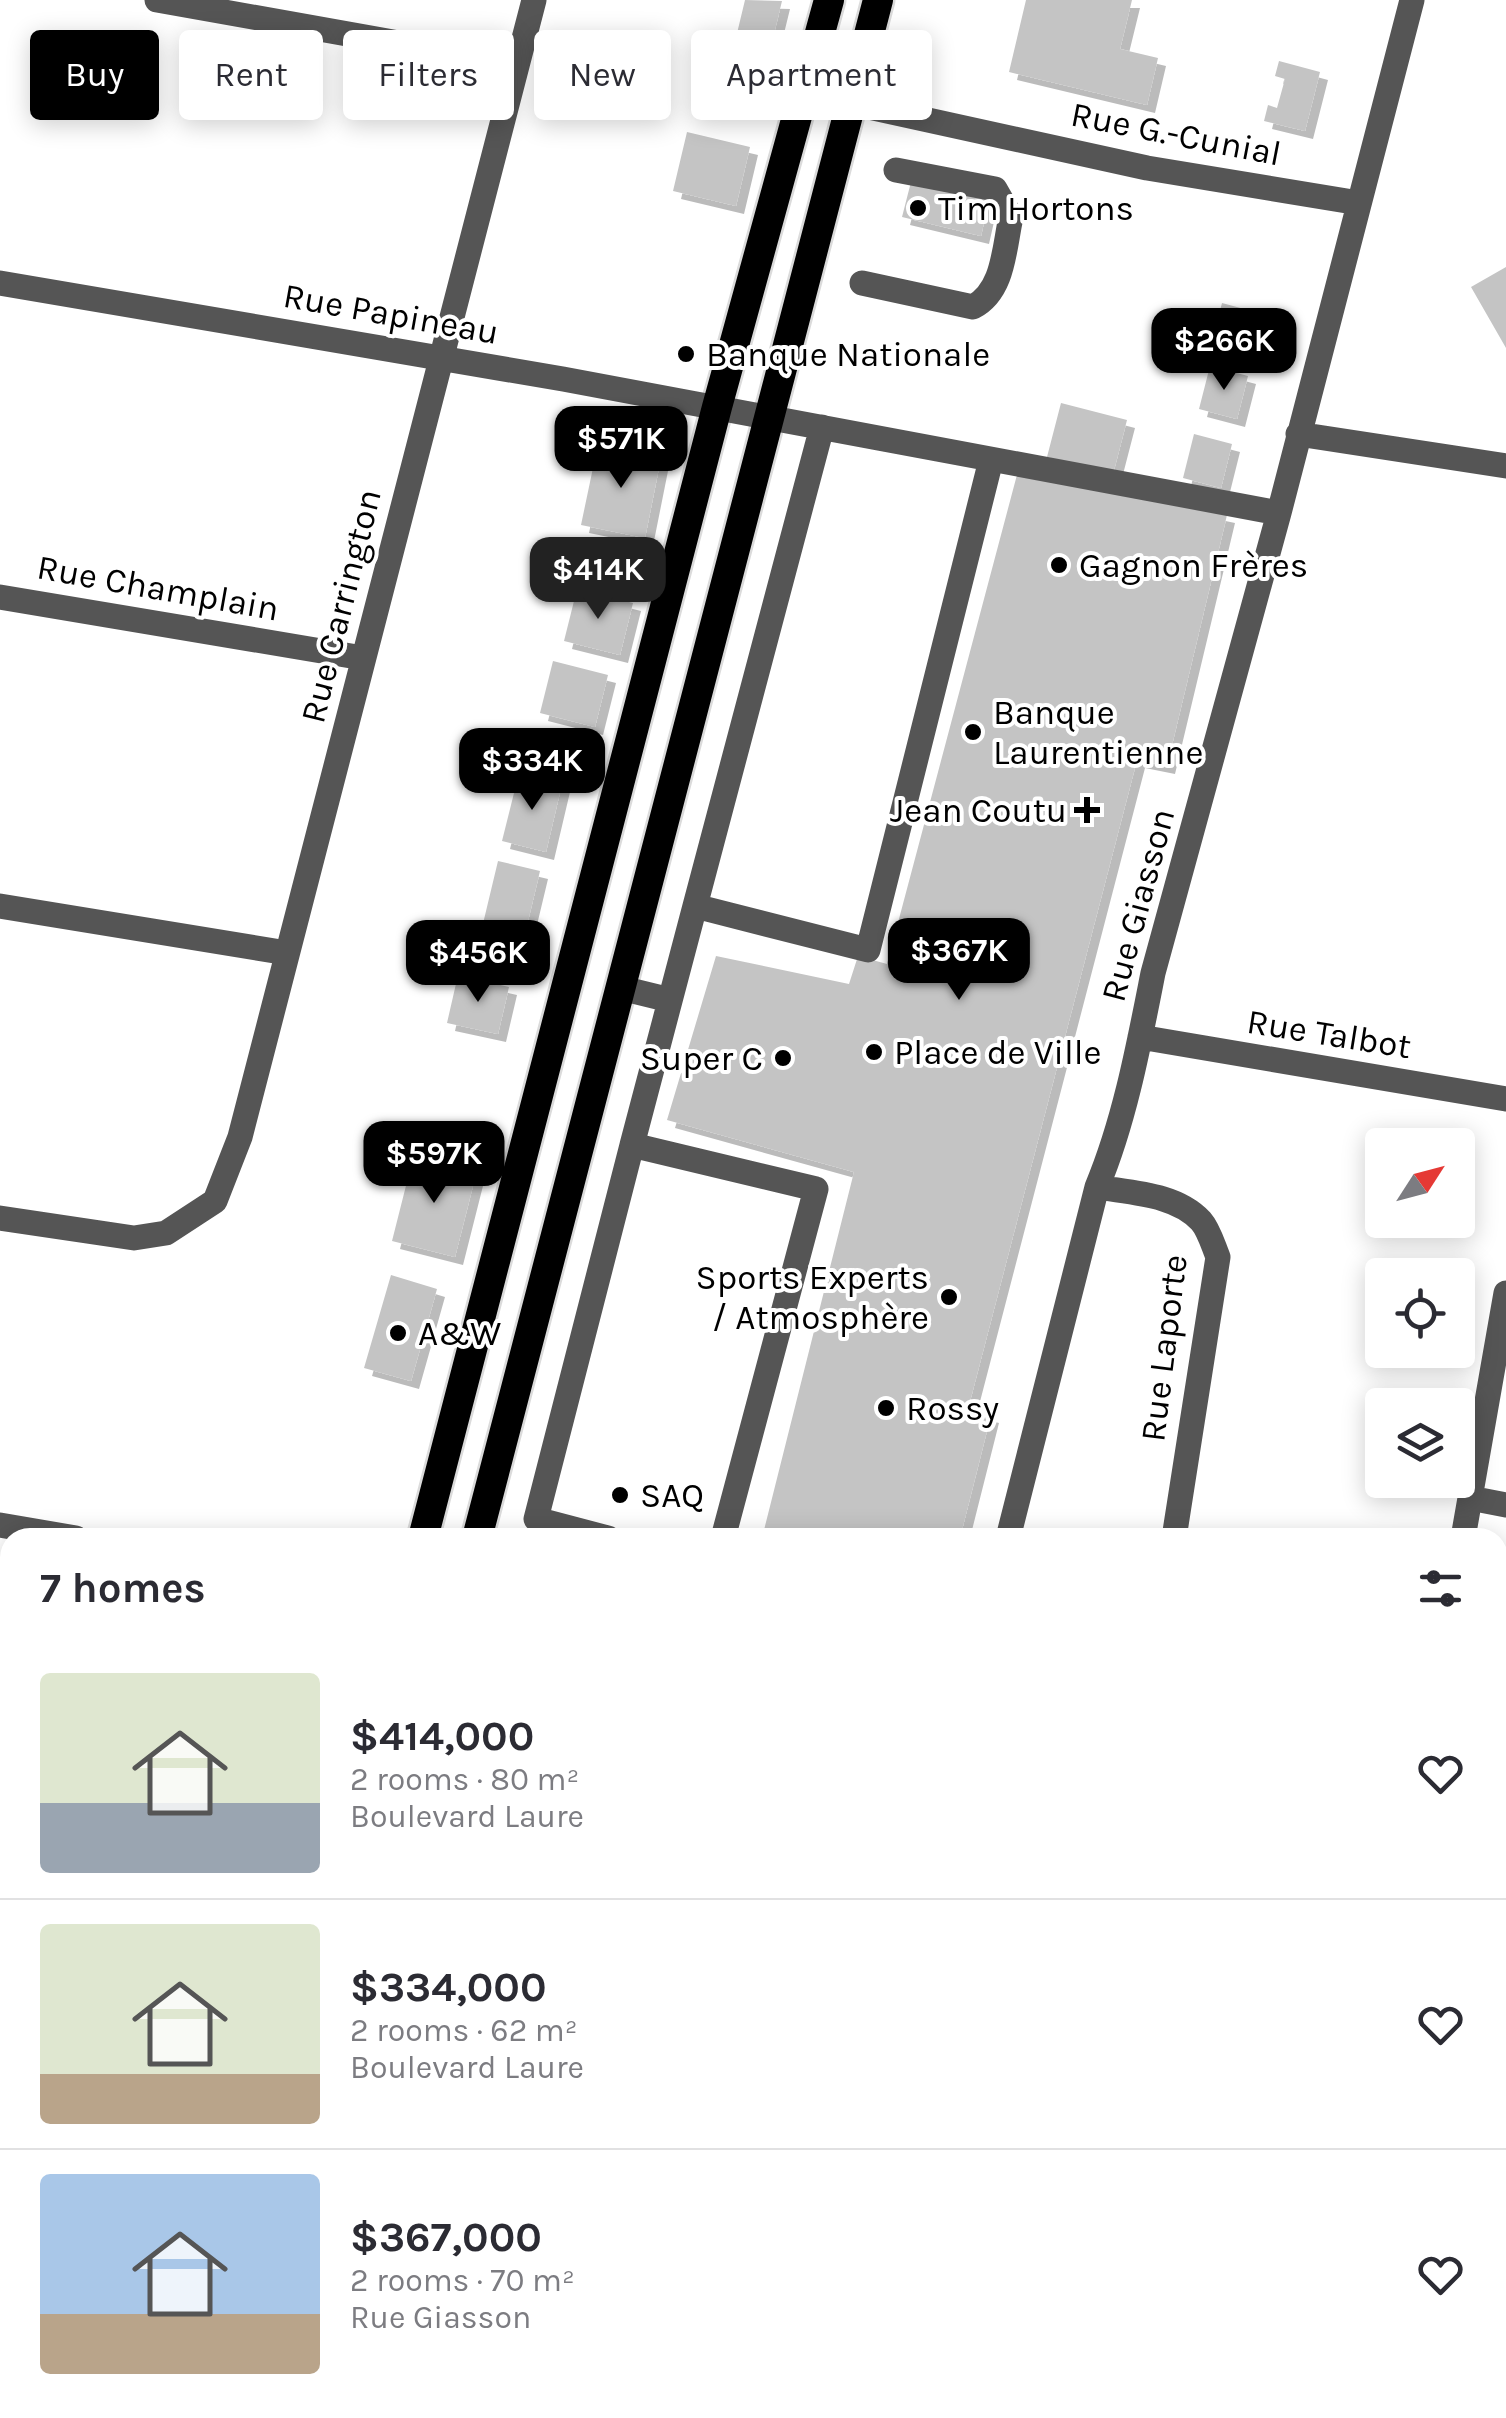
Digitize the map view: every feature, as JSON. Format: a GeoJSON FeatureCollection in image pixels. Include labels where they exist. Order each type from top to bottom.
{"type":"FeatureCollection","features":[{"type":"Feature","properties":{"kind":"highway"},"geometry":{"type":"LineString","coordinates":[[821,30],[829,0]]}},
{"type":"Feature","properties":{"kind":"highway"},"geometry":{"type":"LineString","coordinates":[[870,30],[878,0]]}},
{"type":"Feature","properties":{"kind":"highway"},"geometry":{"type":"LineString","coordinates":[[426,1528],[717,407],[797,120]]}},
{"type":"Feature","properties":{"kind":"highway"},"geometry":{"type":"LineString","coordinates":[[479,1528],[848,120]]}},
{"type":"Feature","properties":{"kind":"street"},"geometry":{"type":"LineString","coordinates":[[156,0],[516,64]]}},
{"type":"Feature","properties":{"kind":"street","name":"Rue Carrington"},"geometry":{"type":"LineString","coordinates":[[0,1218],[134,1238],[166,1233],[215,1201],[234,1153],[288,953],[534,0]]}},
{"type":"Feature","properties":{"kind":"street","name":"Rue Giasson"},"geometry":{"type":"LineString","coordinates":[[1011,1528],[1097,1186],[1140,1037],[1153,973],[1279,513],[1412,0]]}},
{"type":"Feature","properties":{"kind":"street","name":"Rue G.-Cunial"},"geometry":{"type":"LineString","coordinates":[[926,120],[1147,168],[1359,202]]}},
{"type":"Feature","properties":{"kind":"street"},"geometry":{"type":"LineString","coordinates":[[862,283],[973,306],[986,300],[995,288],[1011,217],[995,189],[896,170]]}},
{"type":"Feature","properties":{"kind":"street","name":"Rue Papineau"},"geometry":{"type":"LineString","coordinates":[[0,283],[717,407],[1279,513]]}},
{"type":"Feature","properties":{"kind":"street"},"geometry":{"type":"LineString","coordinates":[[570,1528],[536,1519],[822,427]]}},
{"type":"Feature","properties":{"kind":"street"},"geometry":{"type":"LineString","coordinates":[[1298,434],[1506,466]]}},
{"type":"Feature","properties":{"kind":"street"},"geometry":{"type":"LineString","coordinates":[[695,906],[868,950],[991,460]]}},
{"type":"Feature","properties":{"kind":"street","name":"Rue Champlain"},"geometry":{"type":"LineString","coordinates":[[0,597],[364,658]]}},
{"type":"Feature","properties":{"kind":"street"},"geometry":{"type":"LineString","coordinates":[[0,906],[288,953]]}},
{"type":"Feature","properties":{"kind":"street"},"geometry":{"type":"LineString","coordinates":[[621,988],[670,1000]]}},
{"type":"Feature","properties":{"kind":"street","name":"Rue Talbot"},"geometry":{"type":"LineString","coordinates":[[1140,1037],[1506,1099]]}},
{"type":"Feature","properties":{"kind":"street"},"geometry":{"type":"LineString","coordinates":[[632,1145],[816,1190],[726,1528]]}},
{"type":"Feature","properties":{"kind":"street","name":"Rue Laporte"},"geometry":{"type":"LineString","coordinates":[[1097,1186],[1164,1198],[1187,1210],[1204,1223],[1218,1257],[1176,1528]]}},
{"type":"Feature","properties":{"kind":"street"},"geometry":{"type":"LineString","coordinates":[[1475,1470],[1506,1293]]}},
{"type":"Feature","properties":{"kind":"street"},"geometry":{"type":"LineString","coordinates":[[1465,1528],[1470,1498],[1506,1505]]}},
{"type":"Feature","properties":{"kind":"building"},"geometry":{"type":"Polygon","coordinates":[[[745,0],[782,1],[775,30],[738,30],[745,0]]]}},
{"type":"Feature","properties":{"kind":"building"},"geometry":{"type":"Polygon","coordinates":[[[1026,0],[1132,0],[1120,49],[1158,58],[1147,105],[1009,72],[1026,0]]]}},
{"type":"Feature","properties":{"kind":"building"},"geometry":{"type":"Polygon","coordinates":[[[1279,61],[1320,72],[1305,131],[1264,121],[1268,105],[1277,108],[1285,79],[1275,76],[1279,61]]]}},
{"type":"Feature","properties":{"kind":"building"},"geometry":{"type":"Polygon","coordinates":[[[687,132],[750,147],[736,206],[673,191],[687,132]]]}},
{"type":"Feature","properties":{"kind":"building"},"geometry":{"type":"Polygon","coordinates":[[[912,178],[990,196],[981,236],[902,217],[912,178]]]}},
{"type":"Feature","properties":{"kind":"building"},"geometry":{"type":"Polygon","coordinates":[[[1506,267],[1506,348],[1471,287],[1506,267]]]}},
{"type":"Feature","properties":{"kind":"building"},"geometry":{"type":"Polygon","coordinates":[[[1222,303],[1259,313],[1248,358],[1210,349],[1222,303]]]}},
{"type":"Feature","properties":{"kind":"building"},"geometry":{"type":"Polygon","coordinates":[[[1210,366],[1248,376],[1237,419],[1199,409],[1210,366]]]}},
{"type":"Feature","properties":{"kind":"building"},"geometry":{"type":"Polygon","coordinates":[[[1061,403],[1127,420],[1113,474],[1047,457],[1061,403]]]}},
{"type":"Feature","properties":{"kind":"building"},"geometry":{"type":"Polygon","coordinates":[[[1194,434],[1232,444],[1221,488],[1183,478],[1194,434]]]}},
{"type":"Feature","properties":{"kind":"building"},"geometry":{"type":"Polygon","coordinates":[[[598,444],[661,458],[645,538],[581,525],[598,444]]]}},
{"type":"Feature","properties":{"kind":"building","name":"Place de Ville"},"geometry":{"type":"Polygon","coordinates":[[[1018,471],[1227,515],[1167,766],[1137,760],[968,1409],[991,1415],[963,1528],[765,1528],[854,1172],[667,1120],[716,956],[849,984],[858,956],[887,964],[1018,471]]]}},
{"type":"Feature","properties":{"kind":"building"},"geometry":{"type":"Polygon","coordinates":[[[577,589],[633,603],[620,655],[564,641],[577,589]]]}},
{"type":"Feature","properties":{"kind":"building"},"geometry":{"type":"Polygon","coordinates":[[[553,661],[608,675],[595,727],[540,713],[553,661]]]}},
{"type":"Feature","properties":{"kind":"building"},"geometry":{"type":"Polygon","coordinates":[[[519,773],[562,784],[546,852],[502,841],[519,773]]]}},
{"type":"Feature","properties":{"kind":"building"},"geometry":{"type":"Polygon","coordinates":[[[498,861],[540,871],[517,967],[475,957],[498,861]]]}},
{"type":"Feature","properties":{"kind":"building"},"geometry":{"type":"Polygon","coordinates":[[[458,975],[509,987],[498,1034],[447,1023],[458,975]]]}},
{"type":"Feature","properties":{"kind":"building"},"geometry":{"type":"Polygon","coordinates":[[[414,1154],[477,1170],[455,1257],[392,1241],[414,1154]]]}},
{"type":"Feature","properties":{"kind":"building"},"geometry":{"type":"Polygon","coordinates":[[[391,1275],[437,1289],[411,1381],[364,1368],[391,1275]]]}},
{"type":"Feature","properties":{"kind":"place","name":"Tim Hortons"},"geometry":{"type":"Point","coordinates":[918,208]}},
{"type":"Feature","properties":{"kind":"place","name":"Banque Nationale"},"geometry":{"type":"Point","coordinates":[686,354]}},
{"type":"Feature","properties":{"kind":"place","name":"Gagnon Frères"},"geometry":{"type":"Point","coordinates":[1059,565]}},
{"type":"Feature","properties":{"kind":"place","name":"Banque Laurentienne"},"geometry":{"type":"Point","coordinates":[973,732]}},
{"type":"Feature","properties":{"kind":"place","name":"Jean Coutu"},"geometry":{"type":"Point","coordinates":[1087,810]}},
{"type":"Feature","properties":{"kind":"place","name":"Place de Ville"},"geometry":{"type":"Point","coordinates":[874,1052]}},
{"type":"Feature","properties":{"kind":"place","name":"Super C"},"geometry":{"type":"Point","coordinates":[783,1058]}},
{"type":"Feature","properties":{"kind":"place","name":"Sports Experts / Atmosphère"},"geometry":{"type":"Point","coordinates":[949,1297]}},
{"type":"Feature","properties":{"kind":"place","name":"A&W"},"geometry":{"type":"Point","coordinates":[398,1333]}},
{"type":"Feature","properties":{"kind":"place","name":"Rossy"},"geometry":{"type":"Point","coordinates":[886,1408]}},
{"type":"Feature","properties":{"kind":"place","name":"SAQ"},"geometry":{"type":"Point","coordinates":[620,1495]}}]}
